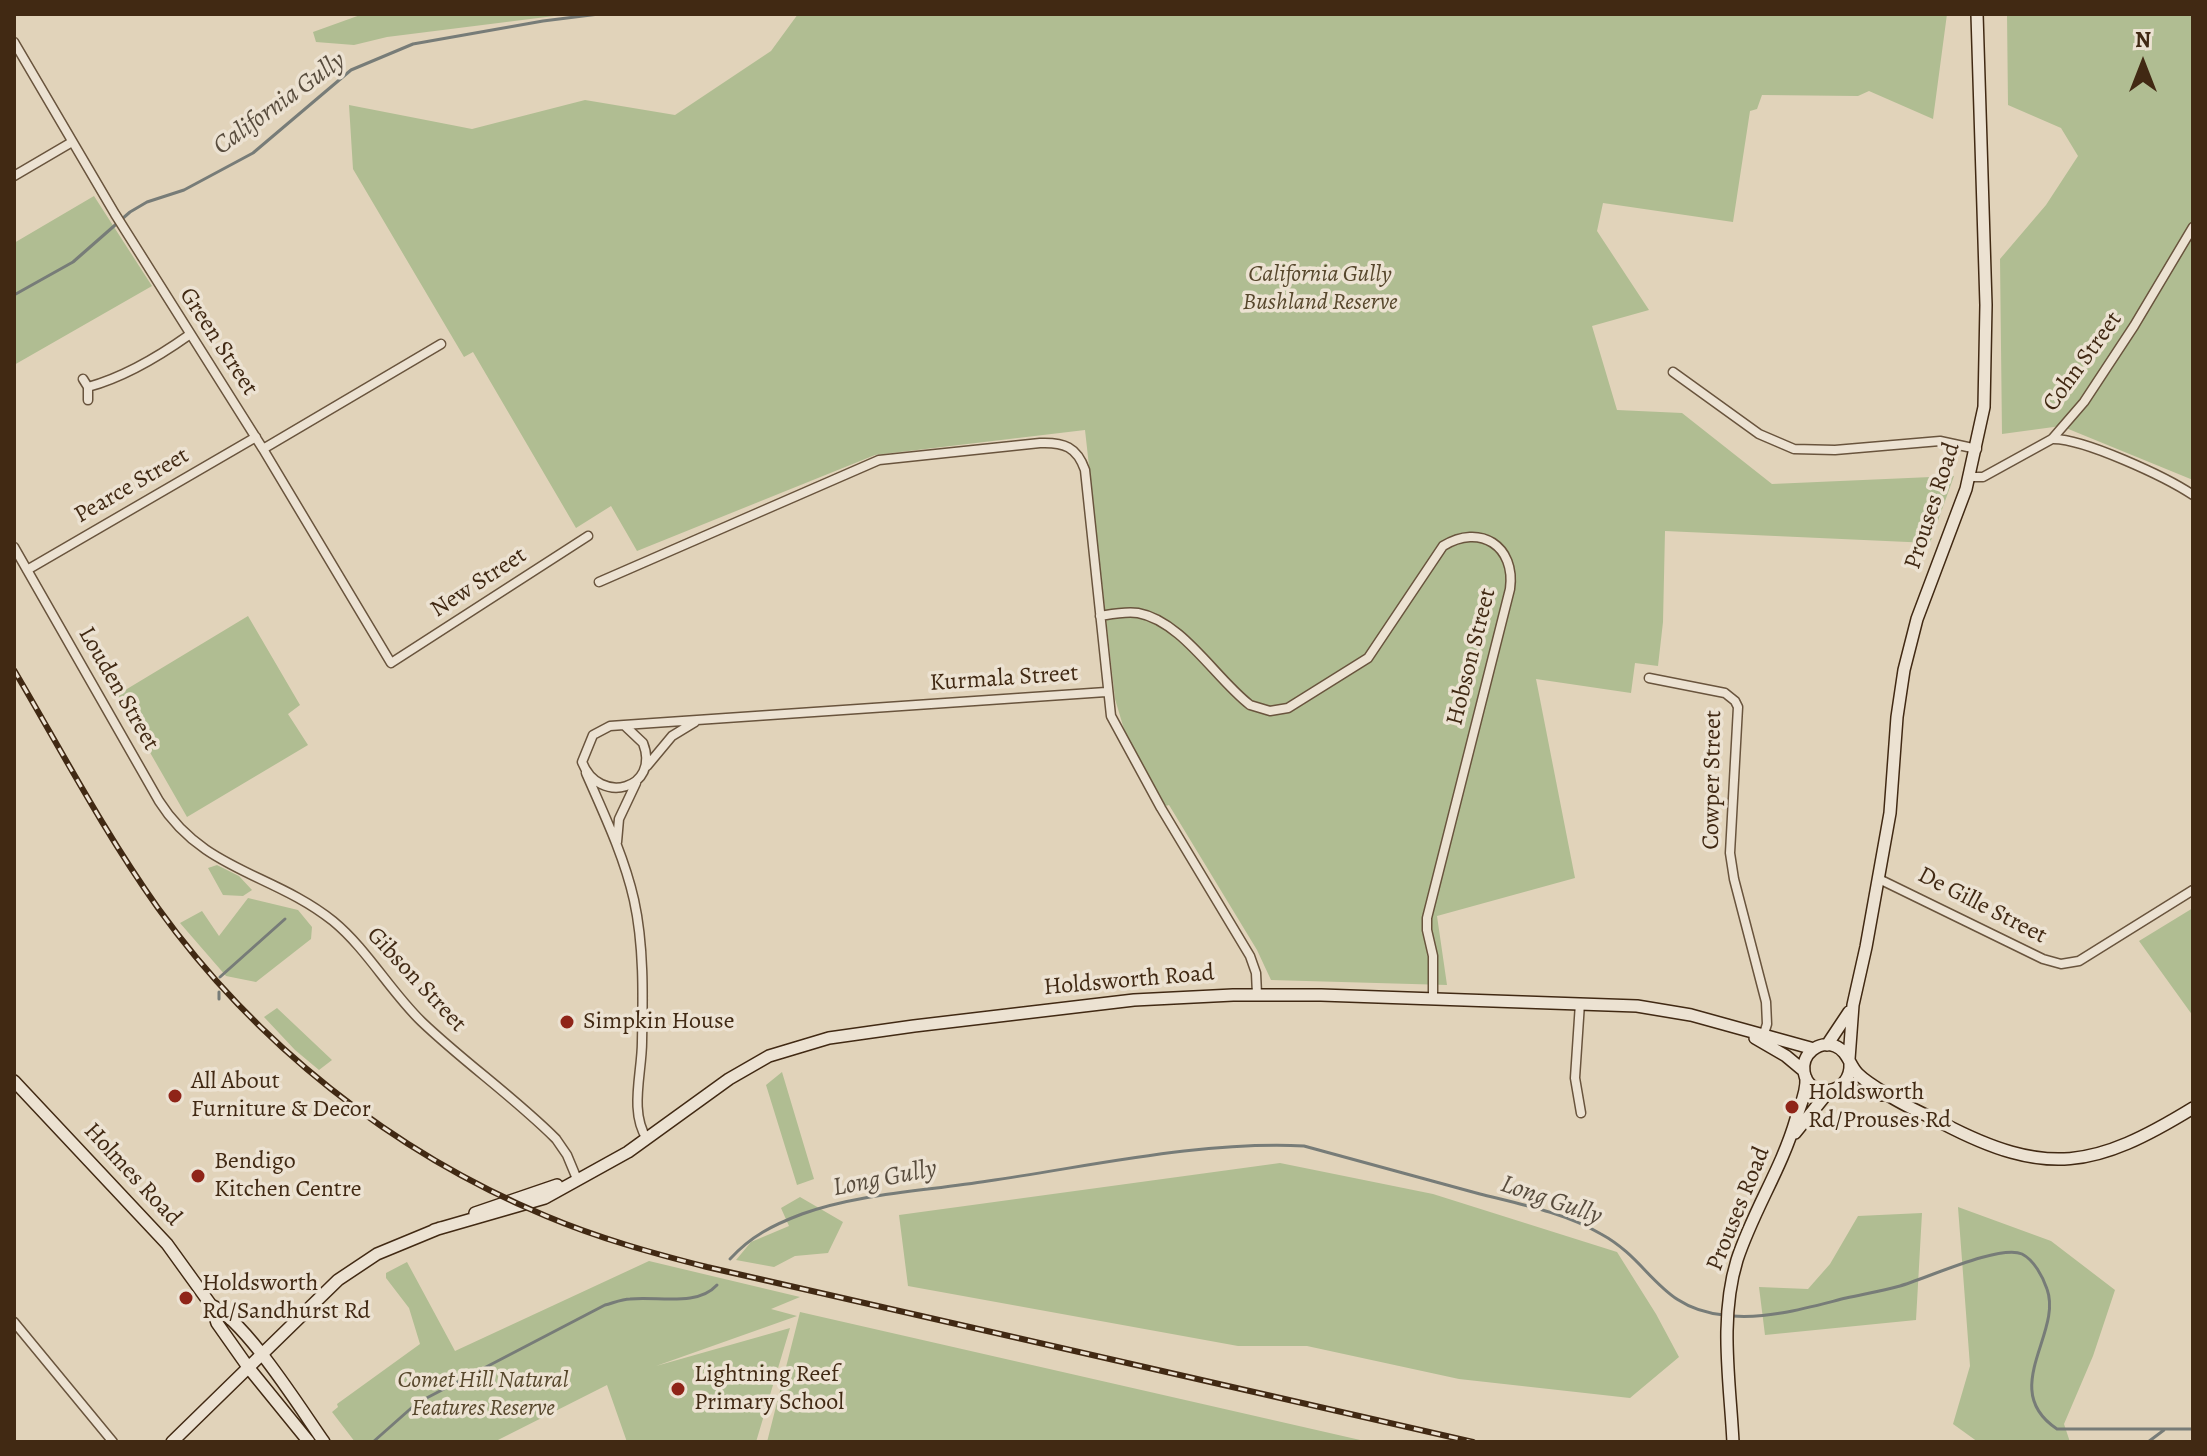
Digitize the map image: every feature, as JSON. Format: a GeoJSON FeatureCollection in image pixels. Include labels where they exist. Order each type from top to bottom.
{"type":"FeatureCollection","features":[{"type":"Feature","properties":{"kind":"main road","name":"Prouses Road"},"geometry":{"type":"LineString","coordinates":[[1849,1061],[1853,1005],[1890,813],[1897,717],[1906,660],[1917,619],[1953,528],[1969,477],[1984,407],[1987,354],[1977,14]]}},
{"type":"Feature","properties":{"kind":"main road","name":"Holdsworth Road"},"geometry":{"type":"LineString","coordinates":[[172,1442],[314,1301],[353,1269],[391,1247],[490,1207],[577,1179],[647,1139],[755,1063],[813,1041],[1091,1004],[1257,994],[1580,1003],[1659,1009],[1814,1049]]}},
{"type":"Feature","properties":{"kind":"main road","name":"Prouses Road"},"geometry":{"type":"LineString","coordinates":[[1827,1045],[1853,1005]]}},
{"type":"Feature","properties":{"kind":"main road","name":"Holdsworth Road"},"geometry":{"type":"LineString","coordinates":[[1763,1038],[1805,1074]]}},
{"type":"Feature","properties":{"kind":"main road"},"geometry":{"type":"LineString","coordinates":[[1890,1097],[1860,1090],[1815,1088],[1805,1074],[1806,1059],[1814,1049],[1827,1045],[1840,1049],[1856,1073],[1890,1097],[1992,1147],[2024,1156],[2056,1159],[2088,1156],[2123,1147],[2193,1108]]}},
{"type":"Feature","properties":{"kind":"main road"},"geometry":{"type":"LineString","coordinates":[[1833,1090],[1848,1078],[1849,1061]]}},
{"type":"Feature","properties":{"kind":"main road","name":"Prouses Road"},"geometry":{"type":"LineString","coordinates":[[1733,1442],[1727,1308],[1742,1246],[1792,1137],[1805,1095],[1805,1074]]}},
{"type":"Feature","properties":{"kind":"main road","name":"Holmes Road"},"geometry":{"type":"LineString","coordinates":[[14,1081],[153,1227],[211,1305],[217,1323],[248,1367],[309,1442]]}},
{"type":"Feature","properties":{"kind":"main road","name":"Prouses Road"},"geometry":{"type":"LineString","coordinates":[[1792,1137],[1833,1090]]}},
{"type":"Feature","properties":{"kind":"main road","name":"Holmes Road"},"geometry":{"type":"LineString","coordinates":[[211,1305],[223,1310],[232,1319],[324,1442]]}},
{"type":"Feature","properties":{"kind":"street","name":"Green Street"},"geometry":{"type":"LineString","coordinates":[[14,42],[115,214],[256,437],[391,663]]}},
{"type":"Feature","properties":{"kind":"street"},"geometry":{"type":"LineString","coordinates":[[14,176],[72,142]]}},
{"type":"Feature","properties":{"kind":"street","name":"Cohn Street"},"geometry":{"type":"LineString","coordinates":[[1969,477],[1983,477],[2052,439],[2093,389],[2193,227]]}},
{"type":"Feature","properties":{"kind":"street"},"geometry":{"type":"LineString","coordinates":[[88,400],[86,383],[111,380],[149,361],[189,335]]}},
{"type":"Feature","properties":{"kind":"street"},"geometry":{"type":"LineString","coordinates":[[263,449],[441,344]]}},
{"type":"Feature","properties":{"kind":"street"},"geometry":{"type":"LineString","coordinates":[[1673,372],[1759,434],[1794,449],[1835,450],[1940,441],[1977,449]]}},
{"type":"Feature","properties":{"kind":"street","name":"Pearce Street"},"geometry":{"type":"LineString","coordinates":[[27,570],[256,437]]}},
{"type":"Feature","properties":{"kind":"street"},"geometry":{"type":"LineString","coordinates":[[2052,439],[2075,442],[2147,471],[2193,495]]}},
{"type":"Feature","properties":{"kind":"street"},"geometry":{"type":"LineString","coordinates":[[599,582],[879,460],[1052,443],[1077,452],[1085,470],[1106,692]]}},
{"type":"Feature","properties":{"kind":"street","name":"New Street"},"geometry":{"type":"LineString","coordinates":[[391,663],[588,536]]}},
{"type":"Feature","properties":{"kind":"street","name":"Hobson Street"},"geometry":{"type":"LineString","coordinates":[[1100,616],[1133,612],[1159,621],[1175,632],[1250,705],[1262,710],[1282,710],[1347,674],[1368,658],[1386,636],[1443,546],[1455,539],[1474,537],[1491,541],[1501,549],[1509,563],[1510,589],[1427,918],[1433,956],[1433,999]]}},
{"type":"Feature","properties":{"kind":"street","name":"Louden Street"},"geometry":{"type":"LineString","coordinates":[[14,547],[159,801],[177,827],[195,844]]}},
{"type":"Feature","properties":{"kind":"street","name":"Cowper Street"},"geometry":{"type":"LineString","coordinates":[[1649,678],[1725,693],[1738,707],[1730,853],[1766,1002],[1767,1020],[1763,1038]]}},
{"type":"Feature","properties":{"kind":"street","name":"Kurmala Street"},"geometry":{"type":"LineString","coordinates":[[624,725],[1106,692],[1111,716],[1121,738],[1250,956],[1256,973],[1257,994]]}},
{"type":"Feature","properties":{"kind":"street","name":"Kurmala Street"},"geometry":{"type":"LineString","coordinates":[[617,846],[619,819],[642,774],[680,729],[708,719]]}},
{"type":"Feature","properties":{"kind":"street"},"geometry":{"type":"LineString","coordinates":[[586,773],[604,786],[617,788],[631,785],[642,774],[647,753],[643,743],[624,725],[601,729],[593,735],[582,762],[586,773],[617,846],[633,897],[638,929],[642,1038],[638,1111],[647,1139]]}},
{"type":"Feature","properties":{"kind":"street","name":"Gibson Street"},"geometry":{"type":"LineString","coordinates":[[195,844],[292,895],[332,921],[351,938],[420,1020],[556,1139],[577,1179]]}},
{"type":"Feature","properties":{"kind":"street","name":"De Gille Street"},"geometry":{"type":"LineString","coordinates":[[1879,879],[2043,959],[2061,964],[2079,961],[2193,890]]}},
{"type":"Feature","properties":{"kind":"street"},"geometry":{"type":"LineString","coordinates":[[1580,1003],[1575,1078],[1581,1113]]}},
{"type":"Feature","properties":{"kind":"street"},"geometry":{"type":"LineString","coordinates":[[14,1322],[113,1442]]}},
{"type":"Feature","properties":{"kind":"green space"},"geometry":{"type":"Polygon","coordinates":[[[363,14],[570,14],[387,37],[354,45],[316,42],[313,32],[363,14]]]}},
{"type":"Feature","properties":{"kind":"green space","name":"California Gully Bushland Reserve"},"geometry":{"type":"Polygon","coordinates":[[[798,14],[1947,14],[1933,119],[1869,91],[1858,96],[1762,95],[1757,109],[1750,111],[1733,222],[1603,203],[1597,231],[1649,310],[1592,326],[1617,410],[1682,413],[1772,484],[1954,476],[1930,543],[1665,531],[1663,622],[1658,666],[1635,663],[1631,693],[1536,679],[1575,878],[1437,916],[1447,985],[1271,980],[1257,950],[1169,805],[1166,806],[1126,736],[1115,699],[1085,430],[875,455],[637,551],[611,506],[576,528],[473,352],[464,357],[353,169],[349,105],[472,129],[585,100],[675,115],[771,51],[798,14]]]}},
{"type":"Feature","properties":{"kind":"green space"},"geometry":{"type":"Polygon","coordinates":[[[2007,14],[2193,14],[2193,480],[2061,426],[2002,434],[2000,259],[2046,205],[2078,156],[2061,128],[2008,105],[2007,14]]]}},
{"type":"Feature","properties":{"kind":"green space"},"geometry":{"type":"Polygon","coordinates":[[[94,196],[152,286],[14,365],[14,243],[94,196]]]}},
{"type":"Feature","properties":{"kind":"green space"},"geometry":{"type":"Polygon","coordinates":[[[248,616],[300,705],[288,714],[308,745],[187,817],[117,695],[248,616]]]}},
{"type":"Feature","properties":{"kind":"green space"},"geometry":{"type":"Polygon","coordinates":[[[217,865],[239,876],[252,890],[243,896],[223,895],[208,868],[217,865]]]}},
{"type":"Feature","properties":{"kind":"green space"},"geometry":{"type":"Polygon","coordinates":[[[248,898],[298,910],[312,927],[311,939],[256,982],[226,976],[180,923],[202,911],[219,936],[248,898]]]}},
{"type":"Feature","properties":{"kind":"green space"},"geometry":{"type":"Polygon","coordinates":[[[2193,908],[2193,1016],[2139,941],[2193,908]]]}},
{"type":"Feature","properties":{"kind":"green space"},"geometry":{"type":"Polygon","coordinates":[[[277,1008],[332,1060],[319,1070],[295,1050],[264,1017],[277,1008]]]}},
{"type":"Feature","properties":{"kind":"green space"},"geometry":{"type":"Polygon","coordinates":[[[782,1072],[814,1179],[797,1185],[766,1085],[782,1072]]]}},
{"type":"Feature","properties":{"kind":"green space"},"geometry":{"type":"Polygon","coordinates":[[[1280,1163],[1433,1194],[1617,1252],[1679,1357],[1630,1398],[1459,1379],[1307,1346],[1238,1346],[908,1286],[899,1215],[1280,1163]]]}},
{"type":"Feature","properties":{"kind":"green space"},"geometry":{"type":"Polygon","coordinates":[[[800,1197],[843,1222],[828,1253],[795,1256],[774,1267],[736,1260],[751,1242],[789,1226],[781,1208],[800,1197]]]}},
{"type":"Feature","properties":{"kind":"green space"},"geometry":{"type":"Polygon","coordinates":[[[1958,1207],[2051,1241],[2115,1290],[2093,1356],[2064,1424],[2070,1442],[1978,1442],[1953,1424],[1970,1366],[1958,1207]]]}},
{"type":"Feature","properties":{"kind":"green space"},"geometry":{"type":"Polygon","coordinates":[[[1922,1213],[1916,1320],[1765,1335],[1759,1287],[1808,1289],[1830,1264],[1858,1216],[1922,1213]]]}},
{"type":"Feature","properties":{"kind":"green space","name":"Comet Hill Natural Features Reserve"},"geometry":{"type":"Polygon","coordinates":[[[649,1261],[800,1297],[771,1309],[797,1316],[656,1366],[790,1328],[756,1442],[627,1442],[607,1385],[494,1442],[355,1442],[332,1412],[338,1407],[337,1404],[420,1344],[409,1308],[386,1278],[386,1273],[407,1262],[455,1351],[649,1261]]]}},
{"type":"Feature","properties":{"kind":"green space"},"geometry":{"type":"Polygon","coordinates":[[[800,1312],[1369,1442],[767,1442],[800,1312]]]}},
{"type":"Feature","properties":{"kind":"waterway","name":"California Gully"},"geometry":{"type":"LineString","coordinates":[[14,295],[73,262],[130,212],[147,202],[184,190],[253,153],[351,70],[413,44],[599,14]]}},
{"type":"Feature","properties":{"kind":"waterway"},"geometry":{"type":"LineString","coordinates":[[220,977],[285,919]]}},
{"type":"Feature","properties":{"kind":"waterway"},"geometry":{"type":"LineString","coordinates":[[219,992],[219,999]]}},
{"type":"Feature","properties":{"kind":"waterway","name":"Long Gully"},"geometry":{"type":"LineString","coordinates":[[730,1259],[772,1227],[802,1214],[847,1201],[1185,1151],[1265,1145],[1304,1146],[1573,1220],[1618,1245],[1684,1304],[1724,1315]]}},
{"type":"Feature","properties":{"kind":"waterway","name":"Long Gully"},"geometry":{"type":"LineString","coordinates":[[1732,1316],[1761,1316],[1804,1308],[1900,1286],[1980,1258],[2011,1252],[2022,1254],[2040,1274],[2050,1306],[2032,1379],[2033,1397],[2040,1414],[2057,1429],[2193,1429]]}},
{"type":"Feature","properties":{"kind":"waterway","name":"Long Gully"},"geometry":{"type":"LineString","coordinates":[[373,1442],[417,1403],[605,1305],[627,1299],[688,1298],[709,1292],[717,1285]]}},
{"type":"Feature","properties":{"kind":"waterway"},"geometry":{"type":"LineString","coordinates":[[2148,1442],[2164,1430]]}},
{"type":"Feature","properties":{"kind":"railway"},"geometry":{"type":"LineString","coordinates":[[14,670],[138,879],[196,957],[238,1004],[331,1089],[434,1160],[489,1190],[585,1231],[707,1267],[1473,1442]]}},
{"type":"Feature","properties":{"kind":"place","name":"Simpkin House"},"geometry":{"type":"Point","coordinates":[567,1022]}},
{"type":"Feature","properties":{"kind":"place","name":"All About Furniture & Decor"},"geometry":{"type":"Point","coordinates":[175,1096]}},
{"type":"Feature","properties":{"kind":"place","name":"Holdsworth Rd/Prouses Rd"},"geometry":{"type":"Point","coordinates":[1792,1107]}},
{"type":"Feature","properties":{"kind":"place","name":"Bendigo Kitchen Centre"},"geometry":{"type":"Point","coordinates":[198,1176]}},
{"type":"Feature","properties":{"kind":"place","name":"Holdsworth Rd/Sandhurst Rd"},"geometry":{"type":"Point","coordinates":[186,1298]}},
{"type":"Feature","properties":{"kind":"place","name":"Lightning Reef Primary School"},"geometry":{"type":"Point","coordinates":[678,1389]}}]}
